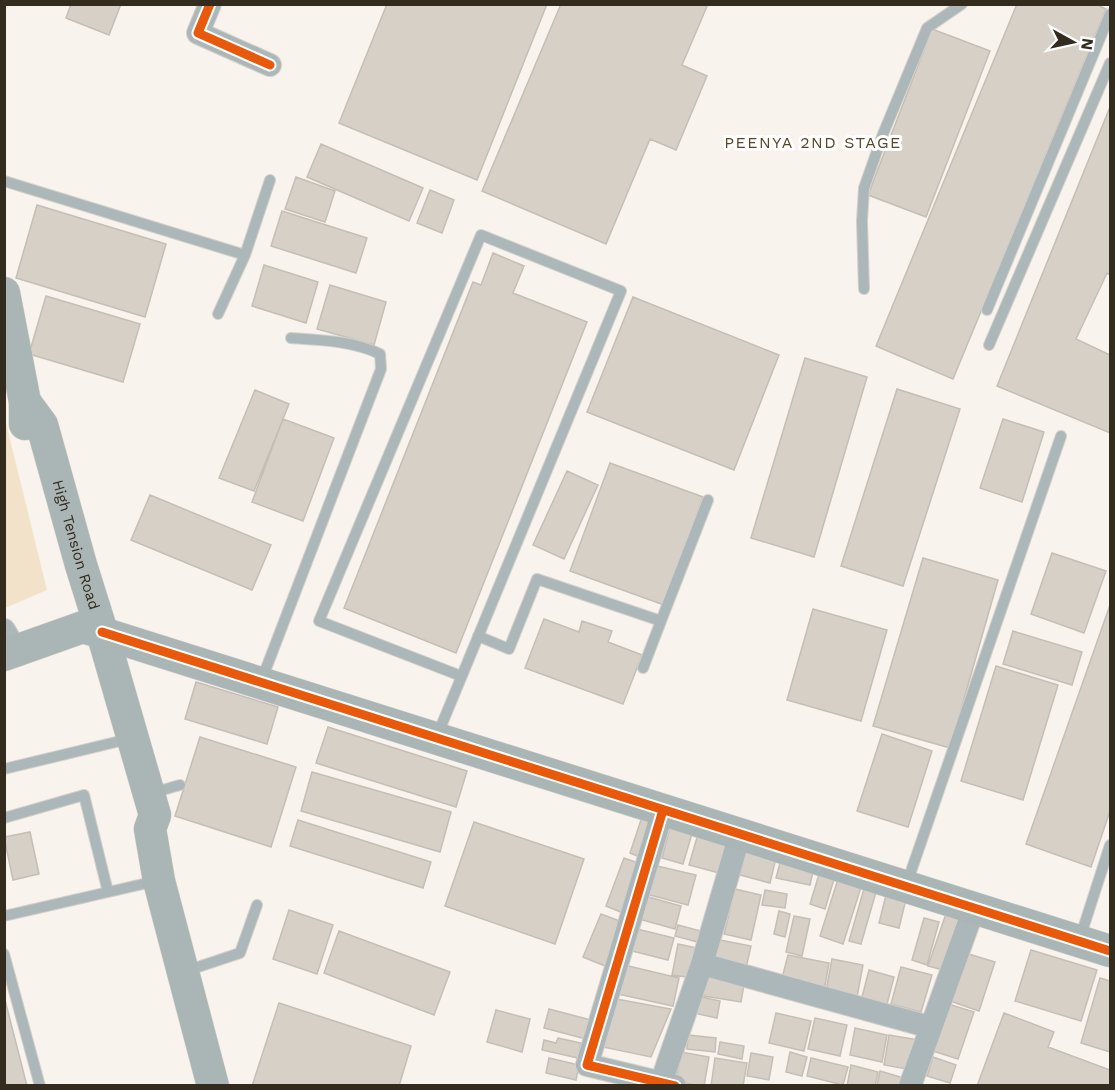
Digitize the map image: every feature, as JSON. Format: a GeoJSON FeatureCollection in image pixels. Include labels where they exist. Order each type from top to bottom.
{"type":"FeatureCollection","features":[{"type":"Feature","properties":{"kind":"street"},"geometry":{"type":"LineString","coordinates":[[210,4],[198,33],[270,65]]}},
{"type":"Feature","properties":{"kind":"street","name":"High Tension Road"},"geometry":{"type":"LineString","coordinates":[[4,293],[25,402],[25,430],[62,575],[93,630],[148,794],[154,815],[150,829],[159,881],[213,1086]]}},
{"type":"Feature","properties":{"kind":"street"},"geometry":{"type":"LineString","coordinates":[[8,645],[93,630],[1110,951]]}},
{"type":"Feature","properties":{"kind":"street","name":"High Tension Road"},"geometry":{"type":"LineString","coordinates":[[93,630],[116,742],[141,821],[150,829]]}},
{"type":"Feature","properties":{"kind":"street"},"geometry":{"type":"LineString","coordinates":[[663,810],[587,1065],[666,1085],[740,834]]}},
{"type":"Feature","properties":{"kind":"street"},"geometry":{"type":"LineString","coordinates":[[910,1086],[974,908]]}},
{"type":"Feature","properties":{"kind":"street"},"geometry":{"type":"LineString","coordinates":[[702,964],[930,1028]]}},
{"type":"Feature","properties":{"kind":"lane"},"geometry":{"type":"LineString","coordinates":[[864,289],[862,221],[864,188],[883,134],[927,28],[962,4]]}},
{"type":"Feature","properties":{"kind":"lane"},"geometry":{"type":"LineString","coordinates":[[987,310],[1110,14]]}},
{"type":"Feature","properties":{"kind":"lane"},"geometry":{"type":"LineString","coordinates":[[989,345],[1110,63]]}},
{"type":"Feature","properties":{"kind":"lane"},"geometry":{"type":"LineString","coordinates":[[219,314],[245,255],[270,180]]}},
{"type":"Feature","properties":{"kind":"lane"},"geometry":{"type":"LineString","coordinates":[[4,181],[245,255]]}},
{"type":"Feature","properties":{"kind":"lane"},"geometry":{"type":"LineString","coordinates":[[436,738],[621,291],[481,235],[319,621],[461,676]]}},
{"type":"Feature","properties":{"kind":"lane"},"geometry":{"type":"LineString","coordinates":[[261,682],[381,369],[380,354],[367,348],[324,340],[291,338]]}},
{"type":"Feature","properties":{"kind":"lane"},"geometry":{"type":"LineString","coordinates":[[906,886],[1060,436]]}},
{"type":"Feature","properties":{"kind":"lane"},"geometry":{"type":"LineString","coordinates":[[643,669],[708,500]]}},
{"type":"Feature","properties":{"kind":"lane"},"geometry":{"type":"LineString","coordinates":[[478,636],[509,649],[537,579],[661,621]]}},
{"type":"Feature","properties":{"kind":"lane"},"geometry":{"type":"LineString","coordinates":[[4,769],[116,742]]}},
{"type":"Feature","properties":{"kind":"lane"},"geometry":{"type":"LineString","coordinates":[[148,794],[180,785]]}},
{"type":"Feature","properties":{"kind":"lane"},"geometry":{"type":"LineString","coordinates":[[4,818],[84,795],[108,892]]}},
{"type":"Feature","properties":{"kind":"lane"},"geometry":{"type":"LineString","coordinates":[[1078,941],[1110,845]]}},
{"type":"Feature","properties":{"kind":"lane"},"geometry":{"type":"LineString","coordinates":[[4,916],[159,881]]}},
{"type":"Feature","properties":{"kind":"lane"},"geometry":{"type":"LineString","coordinates":[[183,972],[240,953],[257,905]]}},
{"type":"Feature","properties":{"kind":"lane"},"geometry":{"type":"LineString","coordinates":[[4,954],[40,1086]]}},
{"type":"Feature","properties":{"kind":"shaded area"},"geometry":{"type":"Polygon","coordinates":[[[5,419],[47,590],[4,608],[5,419]]]}},
{"type":"Feature","properties":{"kind":"building"},"geometry":{"type":"Polygon","coordinates":[[[71,4],[121,4],[109,35],[66,18],[71,4]]]}},
{"type":"Feature","properties":{"kind":"building"},"geometry":{"type":"Polygon","coordinates":[[[387,4],[547,4],[477,180],[339,123],[387,4]]]}},
{"type":"Feature","properties":{"kind":"building"},"geometry":{"type":"Polygon","coordinates":[[[561,4],[708,4],[682,65],[707,76],[676,150],[650,139],[606,244],[482,191],[561,4]]]}},
{"type":"Feature","properties":{"kind":"building"},"geometry":{"type":"Polygon","coordinates":[[[1017,4],[1096,4],[1106,9],[953,379],[876,346],[1017,4]]]}},
{"type":"Feature","properties":{"kind":"building"},"geometry":{"type":"Polygon","coordinates":[[[932,29],[990,51],[926,217],[868,195],[932,29]]]}},
{"type":"Feature","properties":{"kind":"building"},"geometry":{"type":"Polygon","coordinates":[[[1110,107],[1110,275],[1107,273],[1076,339],[1110,355],[1110,433],[997,386],[1110,107]]]}},
{"type":"Feature","properties":{"kind":"building"},"geometry":{"type":"Polygon","coordinates":[[[321,144],[423,188],[409,221],[307,177],[321,144]]]}},
{"type":"Feature","properties":{"kind":"building"},"geometry":{"type":"Polygon","coordinates":[[[296,177],[335,191],[325,222],[285,209],[296,177]]]}},
{"type":"Feature","properties":{"kind":"building"},"geometry":{"type":"Polygon","coordinates":[[[430,190],[454,200],[442,233],[417,223],[430,190]]]}},
{"type":"Feature","properties":{"kind":"building"},"geometry":{"type":"Polygon","coordinates":[[[37,205],[166,244],[145,317],[16,278],[37,205]]]}},
{"type":"Feature","properties":{"kind":"building"},"geometry":{"type":"Polygon","coordinates":[[[282,211],[367,238],[356,273],[271,246],[282,211]]]}},
{"type":"Feature","properties":{"kind":"building"},"geometry":{"type":"Polygon","coordinates":[[[493,253],[524,266],[513,293],[587,322],[456,653],[344,608],[473,282],[481,285],[493,253]]]}},
{"type":"Feature","properties":{"kind":"building"},"geometry":{"type":"Polygon","coordinates":[[[264,265],[318,282],[306,323],[252,306],[264,265]]]}},
{"type":"Feature","properties":{"kind":"building"},"geometry":{"type":"Polygon","coordinates":[[[330,285],[386,302],[374,345],[317,329],[330,285]]]}},
{"type":"Feature","properties":{"kind":"building"},"geometry":{"type":"Polygon","coordinates":[[[46,296],[140,324],[123,382],[29,354],[46,296]]]}},
{"type":"Feature","properties":{"kind":"building"},"geometry":{"type":"Polygon","coordinates":[[[633,297],[779,355],[734,470],[587,412],[633,297]]]}},
{"type":"Feature","properties":{"kind":"building"},"geometry":{"type":"Polygon","coordinates":[[[805,358],[867,377],[814,557],[751,538],[805,358]]]}},
{"type":"Feature","properties":{"kind":"building"},"geometry":{"type":"Polygon","coordinates":[[[897,389],[960,409],[903,586],[841,566],[897,389]]]}},
{"type":"Feature","properties":{"kind":"building"},"geometry":{"type":"Polygon","coordinates":[[[255,390],[289,404],[254,491],[219,478],[255,390]]]}},
{"type":"Feature","properties":{"kind":"building"},"geometry":{"type":"Polygon","coordinates":[[[283,419],[334,438],[303,521],[252,502],[283,419]]]}},
{"type":"Feature","properties":{"kind":"building"},"geometry":{"type":"Polygon","coordinates":[[[1003,419],[1044,432],[1022,502],[980,488],[1003,419]]]}},
{"type":"Feature","properties":{"kind":"building"},"geometry":{"type":"Polygon","coordinates":[[[610,463],[703,497],[664,605],[570,571],[610,463]]]}},
{"type":"Feature","properties":{"kind":"building"},"geometry":{"type":"Polygon","coordinates":[[[567,471],[598,485],[564,559],[533,545],[567,471]]]}},
{"type":"Feature","properties":{"kind":"building"},"geometry":{"type":"Polygon","coordinates":[[[150,495],[271,545],[252,590],[131,540],[150,495]]]}},
{"type":"Feature","properties":{"kind":"building"},"geometry":{"type":"Polygon","coordinates":[[[1052,553],[1106,571],[1084,633],[1031,614],[1052,553]]]}},
{"type":"Feature","properties":{"kind":"building"},"geometry":{"type":"Polygon","coordinates":[[[923,558],[998,580],[950,748],[873,726],[923,558]]]}},
{"type":"Feature","properties":{"kind":"building"},"geometry":{"type":"Polygon","coordinates":[[[1110,605],[1110,811],[1091,867],[1026,844],[1110,605]]]}},
{"type":"Feature","properties":{"kind":"building"},"geometry":{"type":"Polygon","coordinates":[[[813,609],[887,630],[861,721],[787,700],[813,609]]]}},
{"type":"Feature","properties":{"kind":"building"},"geometry":{"type":"Polygon","coordinates":[[[544,619],[579,632],[582,621],[612,631],[608,642],[642,655],[623,704],[525,668],[544,619]]]}},
{"type":"Feature","properties":{"kind":"building"},"geometry":{"type":"Polygon","coordinates":[[[1013,631],[1082,652],[1072,685],[1003,664],[1013,631]]]}},
{"type":"Feature","properties":{"kind":"building"},"geometry":{"type":"Polygon","coordinates":[[[996,666],[1058,685],[1023,800],[961,781],[996,666]]]}},
{"type":"Feature","properties":{"kind":"building"},"geometry":{"type":"Polygon","coordinates":[[[196,682],[278,707],[267,744],[185,719],[196,682]]]}},
{"type":"Feature","properties":{"kind":"building"},"geometry":{"type":"Polygon","coordinates":[[[328,727],[467,771],[456,807],[316,763],[328,727]]]}},
{"type":"Feature","properties":{"kind":"building"},"geometry":{"type":"Polygon","coordinates":[[[882,734],[932,751],[908,827],[857,811],[882,734]]]}},
{"type":"Feature","properties":{"kind":"building"},"geometry":{"type":"Polygon","coordinates":[[[200,737],[296,767],[271,847],[175,816],[200,737]]]}},
{"type":"Feature","properties":{"kind":"building"},"geometry":{"type":"Polygon","coordinates":[[[312,772],[451,812],[440,852],[301,811],[312,772]]]}},
{"type":"Feature","properties":{"kind":"building"},"geometry":{"type":"Polygon","coordinates":[[[642,817],[655,821],[642,858],[630,853],[642,817]]]}},
{"type":"Feature","properties":{"kind":"building"},"geometry":{"type":"Polygon","coordinates":[[[298,820],[431,862],[423,888],[290,846],[298,820]]]}},
{"type":"Feature","properties":{"kind":"building"},"geometry":{"type":"Polygon","coordinates":[[[672,820],[694,827],[683,864],[662,858],[672,820]]]}},
{"type":"Feature","properties":{"kind":"building"},"geometry":{"type":"Polygon","coordinates":[[[474,822],[584,859],[555,944],[445,906],[474,822]]]}},
{"type":"Feature","properties":{"kind":"building"},"geometry":{"type":"Polygon","coordinates":[[[30,832],[39,874],[13,880],[4,837],[30,832]]]}},
{"type":"Feature","properties":{"kind":"building"},"geometry":{"type":"Polygon","coordinates":[[[698,834],[731,843],[723,874],[689,865],[698,834]]]}},
{"type":"Feature","properties":{"kind":"building"},"geometry":{"type":"Polygon","coordinates":[[[746,850],[776,858],[770,883],[740,875],[746,850]]]}},
{"type":"Feature","properties":{"kind":"building"},"geometry":{"type":"Polygon","coordinates":[[[624,858],[641,864],[623,913],[606,906],[624,858]]]}},
{"type":"Feature","properties":{"kind":"building"},"geometry":{"type":"Polygon","coordinates":[[[781,859],[814,867],[810,885],[776,878],[781,859]]]}},
{"type":"Feature","properties":{"kind":"building"},"geometry":{"type":"Polygon","coordinates":[[[653,865],[696,875],[688,905],[646,894],[653,865]]]}},
{"type":"Feature","properties":{"kind":"building"},"geometry":{"type":"Polygon","coordinates":[[[820,871],[835,876],[825,909],[810,904],[820,871]]]}},
{"type":"Feature","properties":{"kind":"building"},"geometry":{"type":"Polygon","coordinates":[[[839,876],[862,884],[843,944],[820,936],[839,876]]]}},
{"type":"Feature","properties":{"kind":"building"},"geometry":{"type":"Polygon","coordinates":[[[735,889],[761,895],[751,940],[724,934],[735,889]]]}},
{"type":"Feature","properties":{"kind":"building"},"geometry":{"type":"Polygon","coordinates":[[[864,889],[876,892],[861,944],[849,941],[864,889]]]}},
{"type":"Feature","properties":{"kind":"building"},"geometry":{"type":"Polygon","coordinates":[[[765,890],[787,894],[785,908],[762,905],[765,890]]]}},
{"type":"Feature","properties":{"kind":"building"},"geometry":{"type":"Polygon","coordinates":[[[886,895],[906,899],[899,928],[879,923],[886,895]]]}},
{"type":"Feature","properties":{"kind":"building"},"geometry":{"type":"Polygon","coordinates":[[[645,896],[681,906],[675,929],[639,919],[645,896]]]}},
{"type":"Feature","properties":{"kind":"building"},"geometry":{"type":"Polygon","coordinates":[[[948,908],[965,914],[943,970],[928,966],[948,908]]]}},
{"type":"Feature","properties":{"kind":"building"},"geometry":{"type":"Polygon","coordinates":[[[289,910],[333,925],[317,974],[273,959],[289,910]]]}},
{"type":"Feature","properties":{"kind":"building"},"geometry":{"type":"Polygon","coordinates":[[[779,911],[790,914],[785,937],[774,934],[779,911]]]}},
{"type":"Feature","properties":{"kind":"building"},"geometry":{"type":"Polygon","coordinates":[[[601,914],[622,922],[605,966],[583,957],[601,914]]]}},
{"type":"Feature","properties":{"kind":"building"},"geometry":{"type":"Polygon","coordinates":[[[794,916],[810,919],[802,956],[786,952],[794,916]]]}},
{"type":"Feature","properties":{"kind":"building"},"geometry":{"type":"Polygon","coordinates":[[[924,918],[939,922],[927,965],[912,960],[924,918]]]}},
{"type":"Feature","properties":{"kind":"building"},"geometry":{"type":"Polygon","coordinates":[[[678,925],[708,933],[705,944],[675,936],[678,925]]]}},
{"type":"Feature","properties":{"kind":"building"},"geometry":{"type":"Polygon","coordinates":[[[633,928],[674,938],[668,960],[628,950],[633,928]]]}},
{"type":"Feature","properties":{"kind":"building"},"geometry":{"type":"Polygon","coordinates":[[[339,931],[450,972],[434,1015],[324,973],[339,931]]]}},
{"type":"Feature","properties":{"kind":"building"},"geometry":{"type":"Polygon","coordinates":[[[715,939],[751,946],[746,968],[710,960],[715,939]]]}},
{"type":"Feature","properties":{"kind":"building"},"geometry":{"type":"Polygon","coordinates":[[[678,944],[702,949],[694,978],[672,975],[678,944]]]}},
{"type":"Feature","properties":{"kind":"building"},"geometry":{"type":"Polygon","coordinates":[[[1031,950],[1097,970],[1081,1021],[1015,1001],[1031,950]]]}},
{"type":"Feature","properties":{"kind":"building"},"geometry":{"type":"Polygon","coordinates":[[[962,952],[995,962],[979,1011],[947,1000],[962,952]]]}},
{"type":"Feature","properties":{"kind":"building"},"geometry":{"type":"Polygon","coordinates":[[[788,955],[829,963],[824,991],[781,982],[788,955]]]}},
{"type":"Feature","properties":{"kind":"building"},"geometry":{"type":"Polygon","coordinates":[[[832,959],[863,965],[857,997],[826,991],[832,959]]]}},
{"type":"Feature","properties":{"kind":"building"},"geometry":{"type":"Polygon","coordinates":[[[620,964],[679,978],[673,1006],[613,993],[620,964]]]}},
{"type":"Feature","properties":{"kind":"building"},"geometry":{"type":"Polygon","coordinates":[[[901,967],[932,975],[921,1012],[891,1004],[901,967]]]}},
{"type":"Feature","properties":{"kind":"building"},"geometry":{"type":"Polygon","coordinates":[[[869,970],[894,977],[887,1004],[862,997],[869,970]]]}},
{"type":"Feature","properties":{"kind":"building"},"geometry":{"type":"Polygon","coordinates":[[[707,972],[745,979],[741,1002],[703,996],[707,972]]]}},
{"type":"Feature","properties":{"kind":"building"},"geometry":{"type":"Polygon","coordinates":[[[1100,978],[1110,981],[1110,1052],[1081,1043],[1100,978]]]}},
{"type":"Feature","properties":{"kind":"building"},"geometry":{"type":"Polygon","coordinates":[[[4,996],[27,1086],[4,1086],[4,996]]]}},
{"type":"Feature","properties":{"kind":"building"},"geometry":{"type":"Polygon","coordinates":[[[697,996],[720,1001],[717,1018],[693,1013],[697,996]]]}},
{"type":"Feature","properties":{"kind":"building"},"geometry":{"type":"Polygon","coordinates":[[[611,998],[671,1009],[651,1057],[603,1047],[611,998]]]}},
{"type":"Feature","properties":{"kind":"building"},"geometry":{"type":"Polygon","coordinates":[[[279,1003],[411,1046],[399,1086],[252,1086],[279,1003]]]}},
{"type":"Feature","properties":{"kind":"building"},"geometry":{"type":"Polygon","coordinates":[[[948,1004],[974,1012],[958,1059],[933,1051],[948,1004]]]}},
{"type":"Feature","properties":{"kind":"building"},"geometry":{"type":"Polygon","coordinates":[[[549,1009],[591,1020],[586,1039],[544,1028],[549,1009]]]}},
{"type":"Feature","properties":{"kind":"building"},"geometry":{"type":"Polygon","coordinates":[[[496,1010],[530,1019],[522,1052],[487,1042],[496,1010]]]}},
{"type":"Feature","properties":{"kind":"building"},"geometry":{"type":"Polygon","coordinates":[[[776,1013],[811,1021],[804,1051],[769,1043],[776,1013]]]}},
{"type":"Feature","properties":{"kind":"building"},"geometry":{"type":"Polygon","coordinates":[[[1004,1013],[1054,1032],[1048,1047],[1110,1070],[1110,1086],[977,1086],[1004,1013]]]}},
{"type":"Feature","properties":{"kind":"building"},"geometry":{"type":"Polygon","coordinates":[[[815,1018],[847,1025],[840,1056],[808,1049],[815,1018]]]}},
{"type":"Feature","properties":{"kind":"building"},"geometry":{"type":"Polygon","coordinates":[[[855,1028],[887,1035],[882,1062],[850,1055],[855,1028]]]}},
{"type":"Feature","properties":{"kind":"building"},"geometry":{"type":"Polygon","coordinates":[[[688,1035],[716,1038],[715,1052],[687,1049],[688,1035]]]}},
{"type":"Feature","properties":{"kind":"building"},"geometry":{"type":"Polygon","coordinates":[[[889,1035],[919,1040],[912,1070],[884,1065],[889,1035]]]}},
{"type":"Feature","properties":{"kind":"building"},"geometry":{"type":"Polygon","coordinates":[[[558,1038],[581,1043],[578,1058],[542,1050],[544,1040],[556,1043],[558,1038]]]}},
{"type":"Feature","properties":{"kind":"building"},"geometry":{"type":"Polygon","coordinates":[[[720,1042],[744,1046],[742,1059],[718,1054],[720,1042]]]}},
{"type":"Feature","properties":{"kind":"building"},"geometry":{"type":"Polygon","coordinates":[[[681,1052],[709,1057],[704,1086],[676,1082],[681,1052]]]}},
{"type":"Feature","properties":{"kind":"building"},"geometry":{"type":"Polygon","coordinates":[[[790,1052],[807,1057],[802,1076],[786,1072],[790,1052]]]}},
{"type":"Feature","properties":{"kind":"building"},"geometry":{"type":"Polygon","coordinates":[[[751,1053],[773,1057],[769,1080],[747,1076],[751,1053]]]}},
{"type":"Feature","properties":{"kind":"building"},"geometry":{"type":"Polygon","coordinates":[[[933,1057],[956,1065],[950,1083],[927,1076],[933,1057]]]}},
{"type":"Feature","properties":{"kind":"building"},"geometry":{"type":"Polygon","coordinates":[[[549,1058],[579,1065],[576,1080],[546,1073],[549,1058]]]}},
{"type":"Feature","properties":{"kind":"building"},"geometry":{"type":"Polygon","coordinates":[[[715,1058],[747,1063],[743,1086],[711,1086],[715,1058]]]}},
{"type":"Feature","properties":{"kind":"building"},"geometry":{"type":"Polygon","coordinates":[[[811,1058],[848,1067],[843,1085],[807,1076],[811,1058]]]}},
{"type":"Feature","properties":{"kind":"building"},"geometry":{"type":"Polygon","coordinates":[[[851,1065],[878,1072],[875,1086],[847,1086],[851,1065]]]}},
{"type":"Feature","properties":{"kind":"building"},"geometry":{"type":"Polygon","coordinates":[[[880,1071],[907,1079],[905,1086],[877,1086],[880,1071]]]}},
{"type":"Feature","properties":{"kind":"cycle path"},"geometry":{"type":"LineString","coordinates":[[210,4],[198,33],[270,65]]}},
{"type":"Feature","properties":{"kind":"cycle path"},"geometry":{"type":"LineString","coordinates":[[102,632],[1110,951]]}},
{"type":"Feature","properties":{"kind":"cycle path"},"geometry":{"type":"LineString","coordinates":[[663,810],[587,1065],[675,1086]]}},
{"type":"Feature","properties":{"kind":"district","name":"PEENYA 2ND STAGE"},"geometry":{"type":"Point","coordinates":[813,142]}}]}
